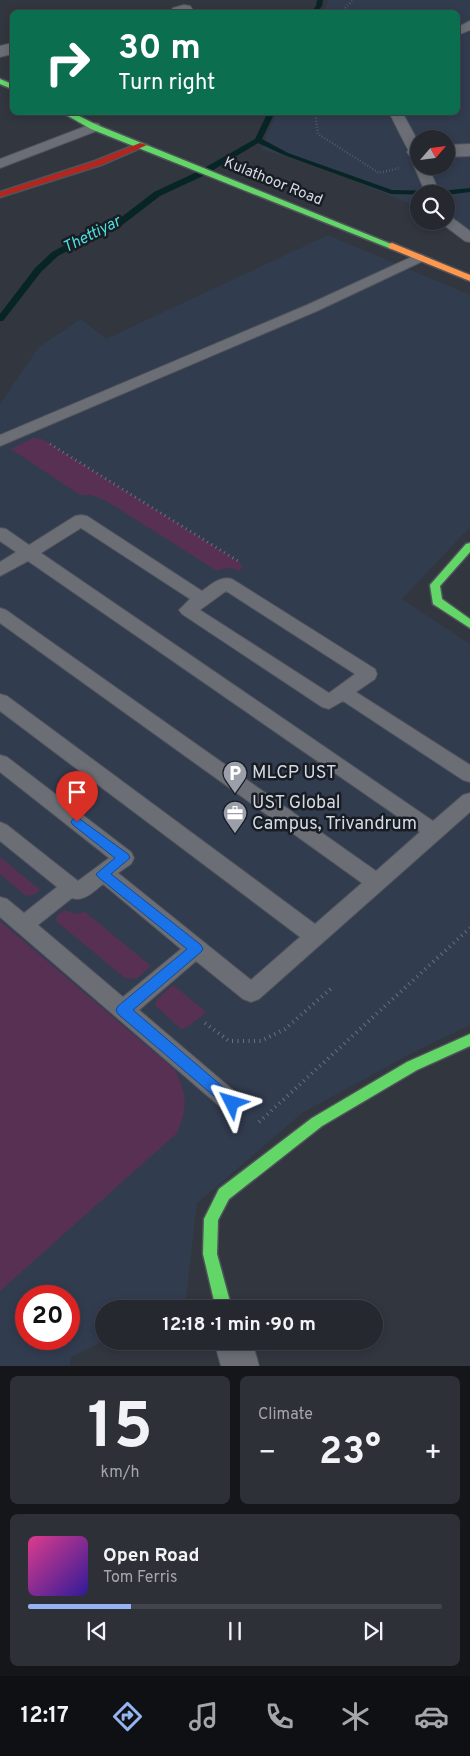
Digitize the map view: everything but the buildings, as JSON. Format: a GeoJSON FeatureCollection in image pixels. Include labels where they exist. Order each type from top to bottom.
{"type":"FeatureCollection","features":[{"type":"Feature","properties":{"kind":"street","name":"Kulathoor Road"},"geometry":{"type":"LineString","coordinates":[[70,115],[94,127],[183,161],[470,278]]}},
{"type":"Feature","properties":{"kind":"street"},"geometry":{"type":"LineString","coordinates":[[0,195],[98,163],[143,145]]}},
{"type":"Feature","properties":{"kind":"street"},"geometry":{"type":"LineString","coordinates":[[455,151],[470,150]]}},
{"type":"Feature","properties":{"kind":"street"},"geometry":{"type":"LineString","coordinates":[[470,546],[435,585],[437,601],[470,624]]}},
{"type":"Feature","properties":{"kind":"street"},"geometry":{"type":"LineString","coordinates":[[222,1300],[210,1254],[211,1219],[224,1194],[317,1122],[412,1066],[470,1040]]}},
{"type":"Feature","properties":{"kind":"street"},"geometry":{"type":"LineString","coordinates":[[236,1350],[240,1366]]}},
{"type":"Feature","properties":{"kind":"lane"},"geometry":{"type":"LineString","coordinates":[[397,115],[410,141]]}},
{"type":"Feature","properties":{"kind":"lane"},"geometry":{"type":"LineString","coordinates":[[0,164],[94,127]]}},
{"type":"Feature","properties":{"kind":"lane"},"geometry":{"type":"LineString","coordinates":[[455,227],[470,238]]}},
{"type":"Feature","properties":{"kind":"lane"},"geometry":{"type":"LineString","coordinates":[[0,441],[312,308],[418,258]]}},
{"type":"Feature","properties":{"kind":"lane"},"geometry":{"type":"LineString","coordinates":[[0,570],[80,520],[202,599]]}},
{"type":"Feature","properties":{"kind":"lane"},"geometry":{"type":"LineString","coordinates":[[0,533],[434,832]]}},
{"type":"Feature","properties":{"kind":"lane"},"geometry":{"type":"LineString","coordinates":[[226,583],[368,674],[343,692],[329,702],[188,610],[226,583]]}},
{"type":"Feature","properties":{"kind":"lane"},"geometry":{"type":"LineString","coordinates":[[0,614],[377,882]]}},
{"type":"Feature","properties":{"kind":"lane"},"geometry":{"type":"LineString","coordinates":[[343,692],[470,775]]}},
{"type":"Feature","properties":{"kind":"lane"},"geometry":{"type":"LineString","coordinates":[[0,701],[315,936]]}},
{"type":"Feature","properties":{"kind":"lane"},"geometry":{"type":"LineString","coordinates":[[0,762],[124,858],[78,892],[0,830]]}},
{"type":"Feature","properties":{"kind":"lane"},"geometry":{"type":"LineString","coordinates":[[103,874],[251,993],[470,800]]}},
{"type":"Feature","properties":{"kind":"lane"},"geometry":{"type":"LineString","coordinates":[[24,925],[71,887]]}},
{"type":"Feature","properties":{"kind":"lane"},"geometry":{"type":"LineString","coordinates":[[0,905],[232,1103]]}},
{"type":"Feature","properties":{"kind":"lane"},"geometry":{"type":"LineString","coordinates":[[123,1010],[196,949]]}},
{"type":"Feature","properties":{"kind":"path"},"geometry":{"type":"LineString","coordinates":[[343,10],[353,0]]}},
{"type":"Feature","properties":{"kind":"path"},"geometry":{"type":"LineString","coordinates":[[315,115],[318,134],[379,173],[403,167]]}},
{"type":"Feature","properties":{"kind":"path"},"geometry":{"type":"LineString","coordinates":[[42,439],[239,562],[243,567]]}},
{"type":"Feature","properties":{"kind":"path"},"geometry":{"type":"LineString","coordinates":[[254,1128],[470,928]]}},
{"type":"Feature","properties":{"kind":"path"},"geometry":{"type":"LineString","coordinates":[[205,1024],[229,1041],[261,1041],[285,1030],[334,986]]}},
{"type":"Feature","properties":{"kind":"shaded area"},"geometry":{"type":"Polygon","coordinates":[[[328,0],[470,0],[470,229],[455,223],[455,185],[410,185],[410,203],[304,161],[262,150],[266,136],[276,115],[460,115],[460,10],[325,10],[328,0]]]}},
{"type":"Feature","properties":{"kind":"shaded area","name":"UST Global Campus, Trivandrum"},"geometry":{"type":"Polygon","coordinates":[[[328,235],[470,295],[470,527],[402,599],[470,644],[470,1025],[414,1052],[302,1113],[197,1203],[186,1300],[95,1300],[95,1345],[71,1357],[70,1366],[0,1366],[0,404],[39,347],[81,319],[106,339],[328,235]]]}},
{"type":"Feature","properties":{"kind":"shaded area"},"geometry":{"type":"Polygon","coordinates":[[[33,438],[42,439],[239,562],[243,567],[239,571],[228,568],[217,571],[105,500],[90,495],[80,495],[11,449],[33,438]]]}},
{"type":"Feature","properties":{"kind":"shaded area"},"geometry":{"type":"Polygon","coordinates":[[[0,857],[40,890],[35,894],[26,896],[0,874],[0,857]]]}},
{"type":"Feature","properties":{"kind":"shaded area"},"geometry":{"type":"Polygon","coordinates":[[[64,910],[76,914],[85,912],[151,966],[136,979],[125,978],[56,921],[57,916],[64,910]]]}},
{"type":"Feature","properties":{"kind":"shaded area"},"geometry":{"type":"Polygon","coordinates":[[[0,921],[175,1070],[185,1101],[183,1116],[177,1133],[0,1291],[0,921]]]}},
{"type":"Feature","properties":{"kind":"shaded area"},"geometry":{"type":"Polygon","coordinates":[[[173,985],[206,1012],[189,1026],[181,1029],[155,1005],[157,999],[173,985]]]}},
{"type":"Feature","properties":{"kind":"waterway"},"geometry":{"type":"LineString","coordinates":[[316,10],[320,0]]}},
{"type":"Feature","properties":{"kind":"waterway"},"geometry":{"type":"LineString","coordinates":[[258,140],[270,115]]}},
{"type":"Feature","properties":{"kind":"waterway","name":"Thettiyar"},"geometry":{"type":"LineString","coordinates":[[0,319],[38,270],[55,254],[87,237],[118,224],[157,194],[202,173],[258,140]]}},
{"type":"Feature","properties":{"kind":"waterway"},"geometry":{"type":"LineString","coordinates":[[258,140],[286,154],[391,192],[440,193],[470,190]]}},
{"type":"Feature","properties":{"kind":"traffic: fast"},"geometry":{"type":"LineString","coordinates":[[0,81],[10,86]]}},
{"type":"Feature","properties":{"kind":"traffic: fast"},"geometry":{"type":"LineString","coordinates":[[70,115],[94,127],[392,246]]}},
{"type":"Feature","properties":{"kind":"traffic: fast"},"geometry":{"type":"LineString","coordinates":[[470,546],[435,585],[437,601],[470,624]]}},
{"type":"Feature","properties":{"kind":"traffic: fast"},"geometry":{"type":"LineString","coordinates":[[222,1300],[210,1254],[211,1219],[224,1194],[317,1122],[412,1066],[470,1040]]}},
{"type":"Feature","properties":{"kind":"traffic: slow"},"geometry":{"type":"LineString","coordinates":[[392,246],[470,278]]}},
{"type":"Feature","properties":{"kind":"traffic: jam"},"geometry":{"type":"LineString","coordinates":[[0,195],[98,163],[143,145]]}},
{"type":"Feature","properties":{"kind":"place","name":"MLCP UST"},"geometry":{"type":"Point","coordinates":[235,794]}},
{"type":"Feature","properties":{"kind":"place","name":"UST Global Campus, Trivandrum"},"geometry":{"type":"Point","coordinates":[235,834]}},
{"type":"Feature","properties":{"kind":"route"},"geometry":{"type":"LineString","coordinates":[[77,822],[124,858],[103,874],[196,949],[123,1010],[232,1103]]}}]}
